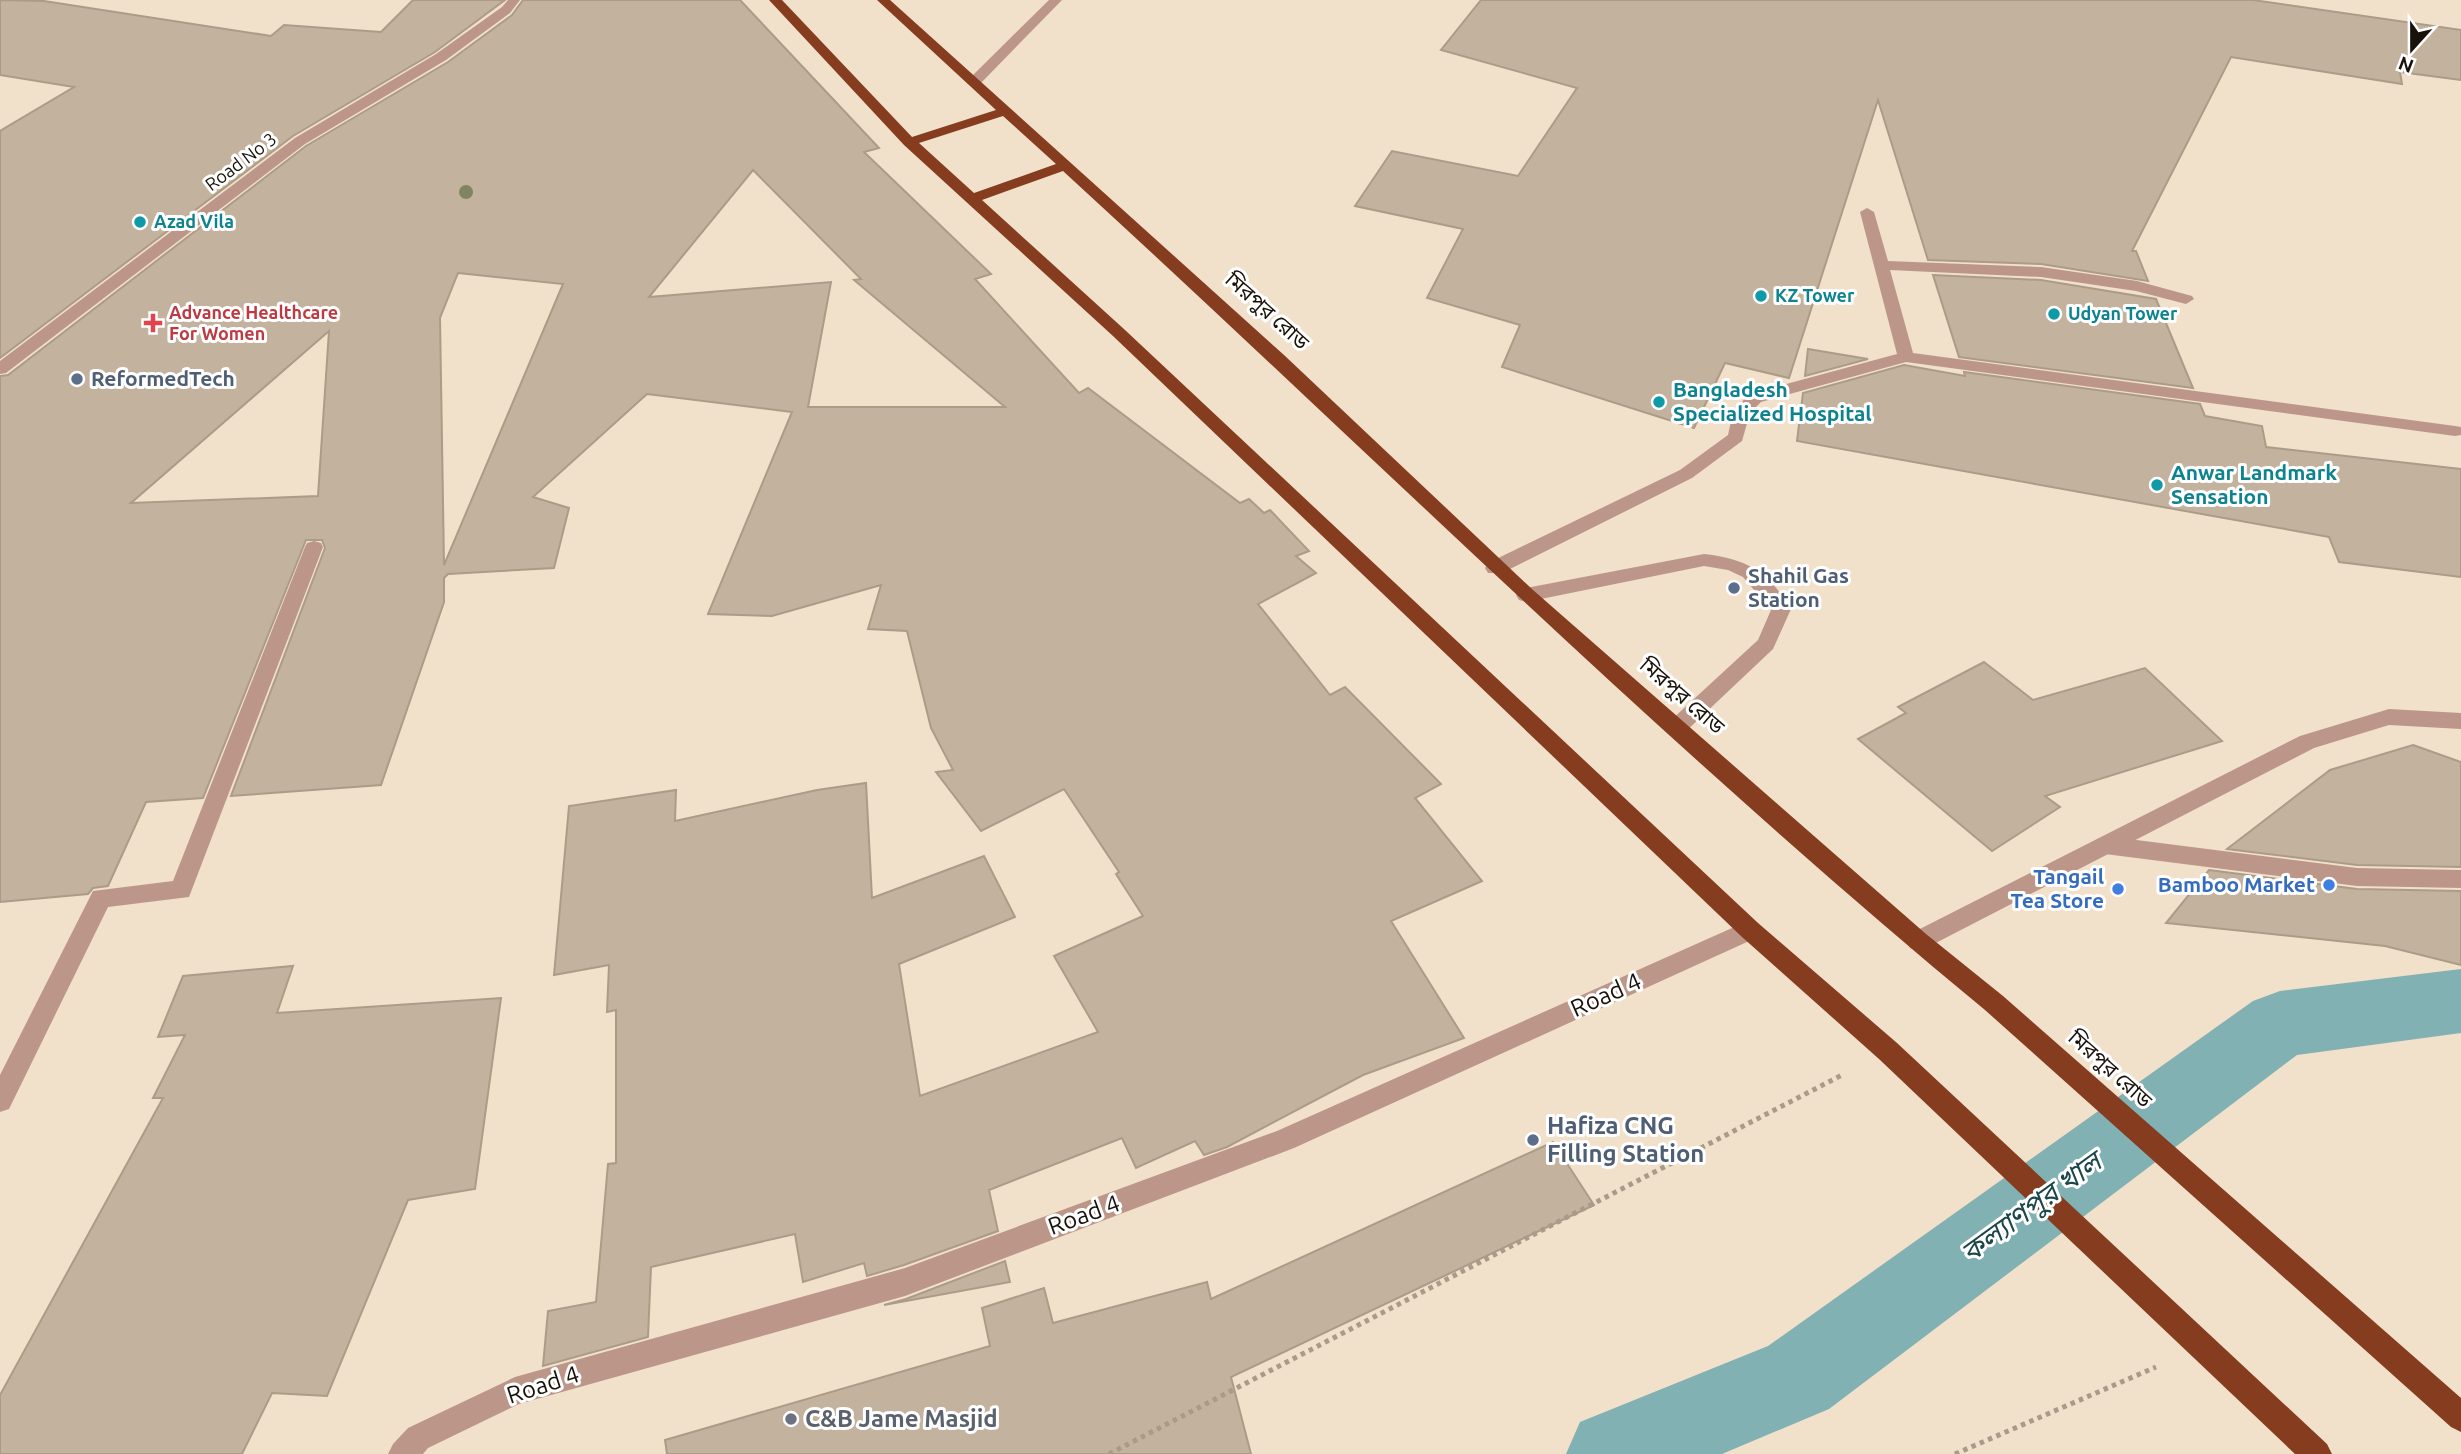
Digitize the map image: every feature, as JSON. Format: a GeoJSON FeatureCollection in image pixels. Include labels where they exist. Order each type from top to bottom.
{"type":"FeatureCollection","features":[{"type":"Feature","properties":{"kind":"highway"},"geometry":{"type":"LineString","coordinates":[[775,0],[909,142],[1119,333],[1750,930],[1888,1051],[2317,1454]]}},
{"type":"Feature","properties":{"kind":"highway","name":"মিরপুর রোড"},"geometry":{"type":"LineString","coordinates":[[883,0],[1278,359],[1526,596],[1918,941],[1994,1003],[2461,1417]]}},
{"type":"Feature","properties":{"kind":"highway"},"geometry":{"type":"LineString","coordinates":[[909,142],[1005,111]]}},
{"type":"Feature","properties":{"kind":"highway"},"geometry":{"type":"LineString","coordinates":[[972,199],[1065,166]]}},
{"type":"Feature","properties":{"kind":"street","name":"Road No 3"},"geometry":{"type":"LineString","coordinates":[[0,369],[300,141],[441,57],[506,10],[514,0]]}},
{"type":"Feature","properties":{"kind":"street"},"geometry":{"type":"LineString","coordinates":[[974,82],[1056,0]]}},
{"type":"Feature","properties":{"kind":"street"},"geometry":{"type":"LineString","coordinates":[[1867,212],[1906,357]]}},
{"type":"Feature","properties":{"kind":"street"},"geometry":{"type":"LineString","coordinates":[[1881,265],[2041,272],[2137,286],[2186,299]]}},
{"type":"Feature","properties":{"kind":"street"},"geometry":{"type":"LineString","coordinates":[[1495,568],[1686,474],[1736,437],[1742,412],[1755,398],[1906,357],[2455,431]]}},
{"type":"Feature","properties":{"kind":"street"},"geometry":{"type":"LineString","coordinates":[[0,1101],[101,898],[181,890],[314,547]]}},
{"type":"Feature","properties":{"kind":"street"},"geometry":{"type":"LineString","coordinates":[[1526,596],[1704,560],[1733,563],[1754,574],[1781,609],[1766,644],[1676,728]]}},
{"type":"Feature","properties":{"kind":"street"},"geometry":{"type":"LineString","coordinates":[[1918,941],[2307,742],[2389,717],[2461,721]]}},
{"type":"Feature","properties":{"kind":"street"},"geometry":{"type":"LineString","coordinates":[[2105,845],[2357,877],[2461,879]]}},
{"type":"Feature","properties":{"kind":"street","name":"Road 4"},"geometry":{"type":"LineString","coordinates":[[403,1454],[418,1438],[515,1391],[905,1282],[1285,1140],[1750,930]]}},
{"type":"Feature","properties":{"kind":"path"},"geometry":{"type":"LineString","coordinates":[[1109,1454],[1888,1051]]}},
{"type":"Feature","properties":{"kind":"path"},"geometry":{"type":"LineString","coordinates":[[1955,1454],[2205,1346]]}},
{"type":"Feature","properties":{"kind":"building"},"geometry":{"type":"Polygon","coordinates":[[[0,0],[44,1],[271,36],[284,25],[381,32],[413,0],[505,0],[435,52],[293,136],[0,358],[0,131],[74,87],[0,75],[0,0]]]}},
{"type":"Feature","properties":{"kind":"building"},"geometry":{"type":"Polygon","coordinates":[[[523,0],[740,0],[879,148],[864,152],[991,274],[975,279],[1079,393],[1088,388],[1240,503],[1249,499],[1264,513],[1270,510],[1309,551],[1296,556],[1316,573],[1258,604],[1330,695],[1345,687],[1441,784],[1415,798],[1482,881],[1391,921],[1464,1038],[1363,1075],[1227,1147],[1204,1155],[1195,1141],[1136,1168],[1122,1138],[989,1190],[998,1231],[867,1276],[864,1263],[803,1282],[795,1234],[651,1267],[648,1337],[543,1366],[548,1311],[596,1302],[608,1164],[616,1163],[616,1010],[607,1012],[609,965],[554,975],[569,806],[676,790],[675,821],[817,790],[866,783],[872,898],[984,856],[1015,917],[899,964],[920,1096],[1098,1032],[1054,956],[1143,916],[1116,874],[1119,872],[1064,789],[981,831],[936,772],[953,770],[931,728],[907,631],[868,629],[881,585],[772,616],[708,614],[792,412],[647,394],[533,497],[569,508],[554,568],[448,574],[444,578],[444,602],[381,785],[231,796],[325,548],[322,540],[306,540],[203,798],[146,802],[108,886],[93,888],[88,894],[0,902],[0,376],[8,375],[306,146],[448,62],[512,15],[523,0]],[[753,170],[649,297],[831,282],[808,407],[1005,407],[854,280],[861,279],[753,170]],[[458,273],[440,318],[444,565],[563,284],[458,273]],[[329,331],[131,503],[318,496],[329,331]]]}},
{"type":"Feature","properties":{"kind":"building"},"geometry":{"type":"Polygon","coordinates":[[[1481,0],[2253,0],[2461,30],[2461,80],[2400,72],[2402,84],[2231,57],[2132,251],[2136,251],[2148,281],[2041,264],[1928,260],[1878,100],[1789,378],[1725,363],[1694,428],[1502,367],[1520,325],[1427,298],[1463,229],[1355,206],[1392,151],[1518,176],[1577,88],[1441,50],[1481,0]]]}},
{"type":"Feature","properties":{"kind":"building","name":"Udyan Tower"},"geometry":{"type":"Polygon","coordinates":[[[1933,275],[2041,280],[2156,299],[2193,388],[1959,357],[1933,275]]]}},
{"type":"Feature","properties":{"kind":"building"},"geometry":{"type":"Polygon","coordinates":[[[1808,349],[1868,359],[1805,376],[1808,349]]]}},
{"type":"Feature","properties":{"kind":"building","name":"Anwar Landmark Sensation"},"geometry":{"type":"Polygon","coordinates":[[[1904,365],[1965,376],[1964,372],[2200,404],[2205,416],[2262,426],[2266,447],[2461,469],[2461,577],[2339,562],[2329,537],[1797,441],[1803,393],[1904,365]]]}},
{"type":"Feature","properties":{"kind":"building"},"geometry":{"type":"Polygon","coordinates":[[[1984,662],[2033,700],[2145,668],[2222,741],[2045,796],[2060,807],[1992,851],[1858,739],[1906,713],[1898,707],[1984,662]]]}},
{"type":"Feature","properties":{"kind":"building"},"geometry":{"type":"Polygon","coordinates":[[[2413,745],[2461,762],[2461,867],[2357,865],[2227,849],[2330,770],[2413,745]]]}},
{"type":"Feature","properties":{"kind":"building"},"geometry":{"type":"Polygon","coordinates":[[[2209,870],[2357,889],[2461,891],[2461,965],[2385,946],[2166,923],[2209,870]]]}},
{"type":"Feature","properties":{"kind":"building"},"geometry":{"type":"Polygon","coordinates":[[[293,966],[277,1013],[501,998],[475,1189],[408,1200],[327,1396],[272,1393],[242,1454],[0,1454],[0,1395],[163,1098],[153,1098],[185,1035],[158,1037],[183,976],[293,966]]]}},
{"type":"Feature","properties":{"kind":"building"},"geometry":{"type":"Polygon","coordinates":[[[1553,1142],[1594,1205],[1231,1377],[1251,1454],[667,1454],[665,1440],[990,1346],[982,1308],[1044,1288],[1053,1323],[1207,1282],[1211,1299],[1553,1142]]]}},
{"type":"Feature","properties":{"kind":"building"},"geometry":{"type":"Polygon","coordinates":[[[1005,1261],[1010,1282],[884,1305],[906,1299],[1005,1261]]]}},
{"type":"Feature","properties":{"kind":"waterway","name":"কল্যাণপুর খাল"},"geometry":{"type":"LineString","coordinates":[[1612,1454],[1798,1378],[2280,1024],[2461,1001]]}},
{"type":"Feature","properties":{"kind":"place","name":"Azad Vila"},"geometry":{"type":"Point","coordinates":[140,222]}},
{"type":"Feature","properties":{"kind":"place","name":"KZ Tower"},"geometry":{"type":"Point","coordinates":[1761,296]}},
{"type":"Feature","properties":{"kind":"place","name":"Udyan Tower"},"geometry":{"type":"Point","coordinates":[2054,314]}},
{"type":"Feature","properties":{"kind":"place","name":"Advance Healthcare For Women"},"geometry":{"type":"Point","coordinates":[153,323]}},
{"type":"Feature","properties":{"kind":"place","name":"ReformedTech"},"geometry":{"type":"Point","coordinates":[77,379]}},
{"type":"Feature","properties":{"kind":"place","name":"Bangladesh Specialized Hospital"},"geometry":{"type":"Point","coordinates":[1659,402]}},
{"type":"Feature","properties":{"kind":"place","name":"Anwar Landmark Sensation"},"geometry":{"type":"Point","coordinates":[2157,485]}},
{"type":"Feature","properties":{"kind":"place","name":"Shahil Gas Station"},"geometry":{"type":"Point","coordinates":[1734,588]}},
{"type":"Feature","properties":{"kind":"place","name":"Bamboo Market"},"geometry":{"type":"Point","coordinates":[2329,885]}},
{"type":"Feature","properties":{"kind":"place","name":"Tangail Tea Store"},"geometry":{"type":"Point","coordinates":[2118,889]}},
{"type":"Feature","properties":{"kind":"place","name":"Hafiza CNG Filling Station"},"geometry":{"type":"Point","coordinates":[1533,1140]}},
{"type":"Feature","properties":{"kind":"place","name":"C&B Jame Masjid"},"geometry":{"type":"Point","coordinates":[791,1419]}}]}
